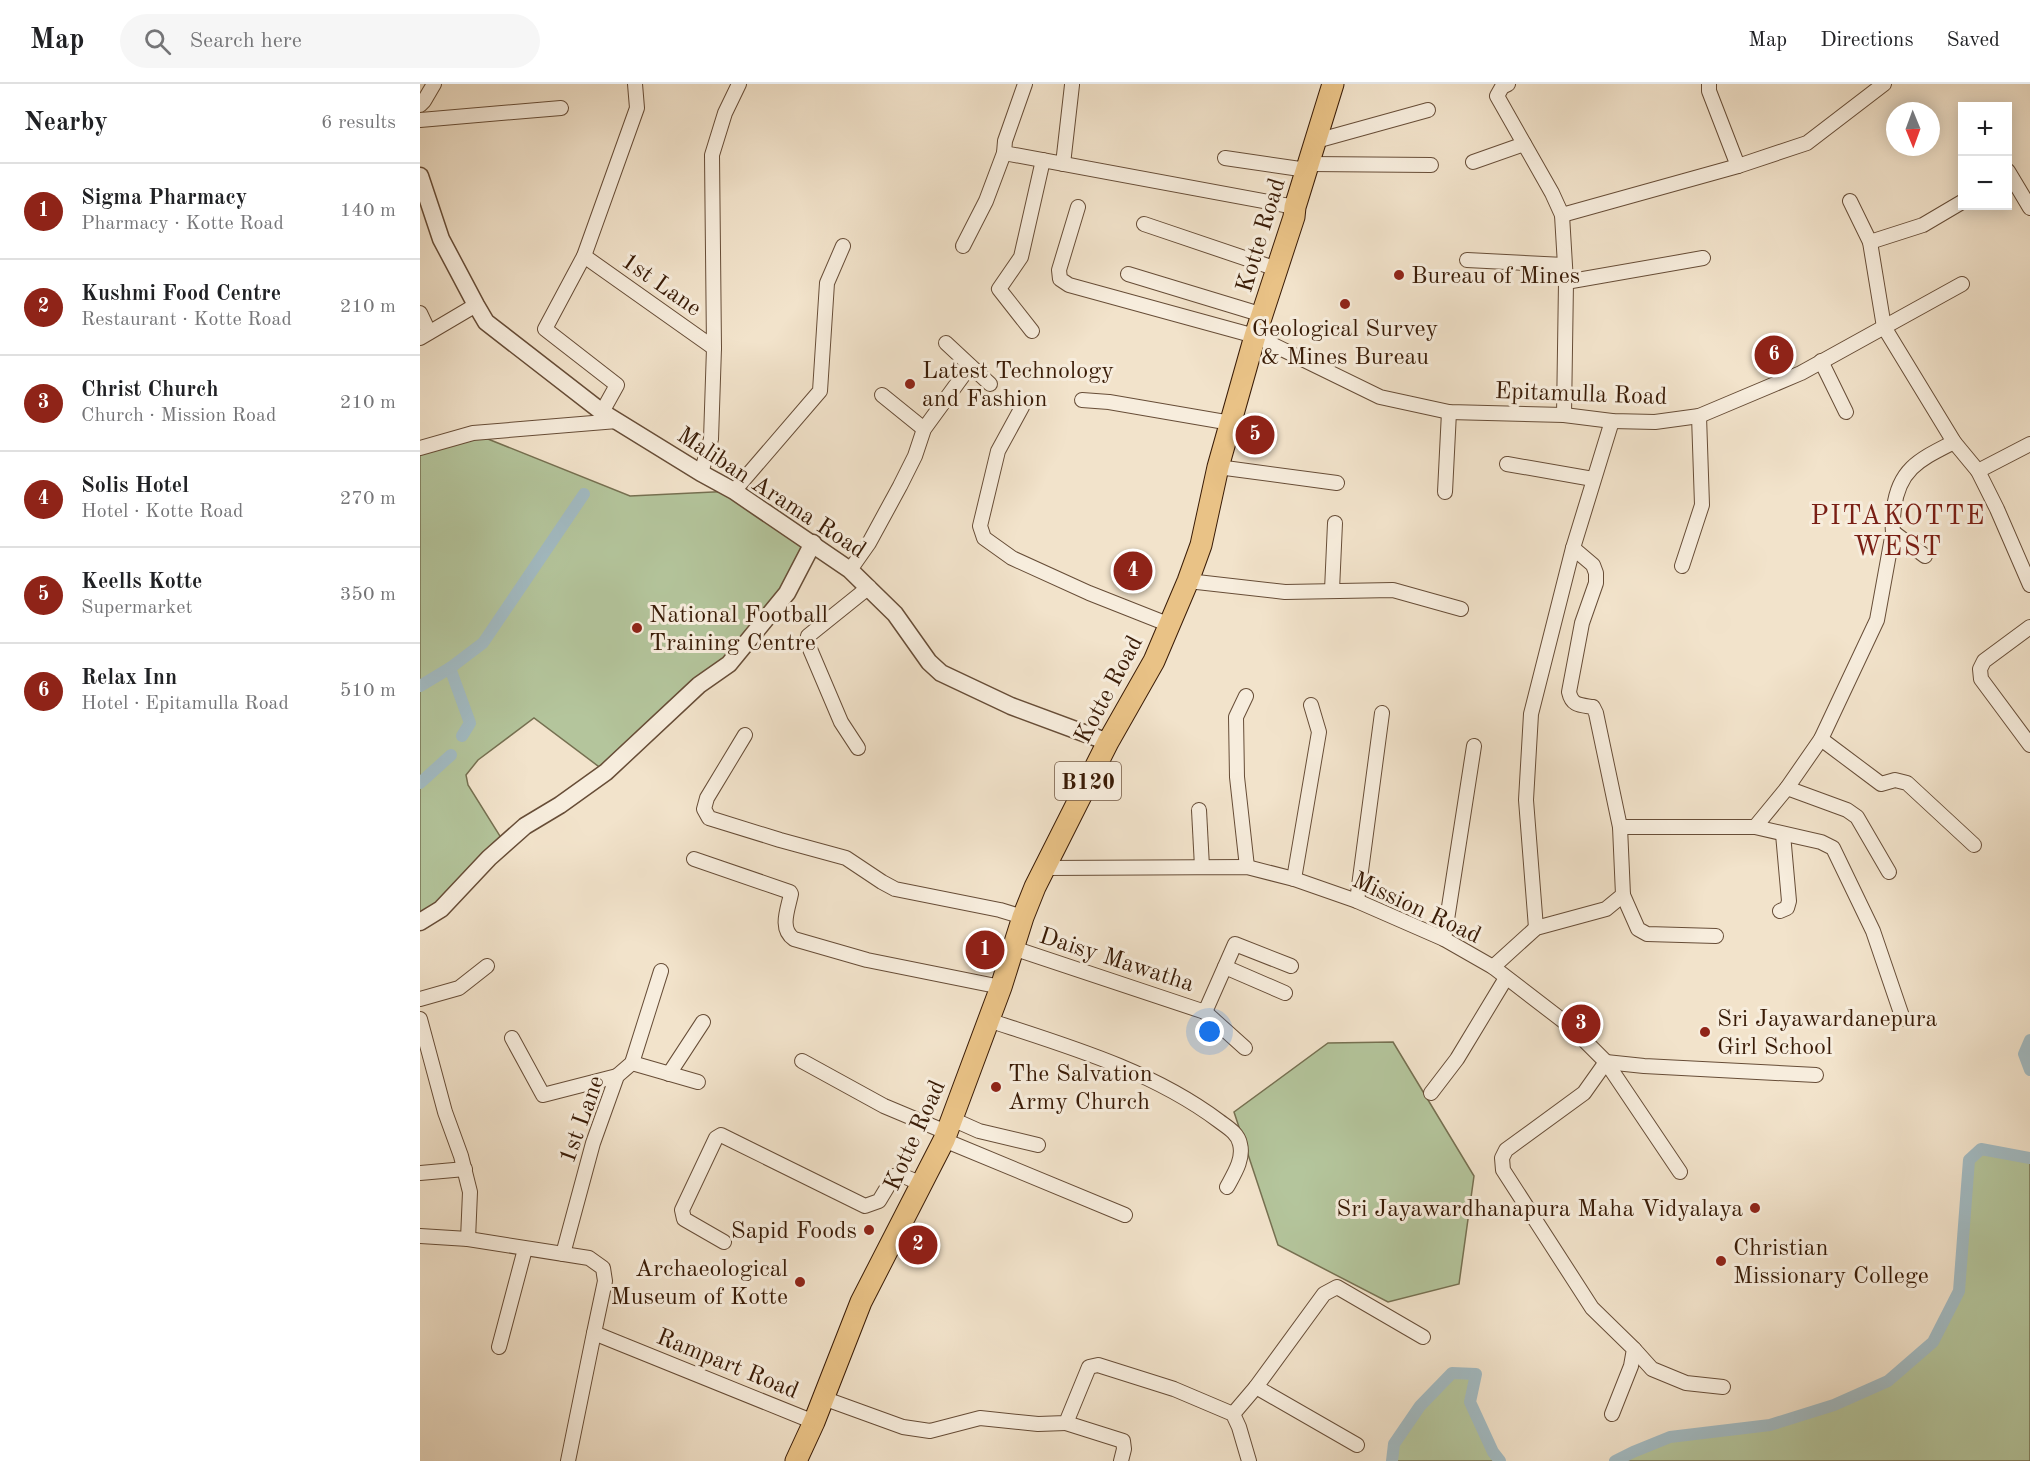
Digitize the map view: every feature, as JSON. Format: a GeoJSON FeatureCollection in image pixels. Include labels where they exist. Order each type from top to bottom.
{"type":"FeatureCollection","features":[{"type":"Feature","properties":{"kind":"main road","name":"Kotte Road"},"geometry":{"type":"LineString","coordinates":[[796,1461],[814,1422],[861,1302],[947,1130],[1001,987],[1023,917],[1108,742],[1154,661],[1188,580],[1200,545],[1218,467],[1255,336],[1294,217],[1295,207],[1333,84]]}},
{"type":"Feature","properties":{"kind":"street"},"geometry":{"type":"LineString","coordinates":[[420,105],[434,84]]}},
{"type":"Feature","properties":{"kind":"street"},"geometry":{"type":"LineString","coordinates":[[602,412],[617,385],[544,329],[584,256],[637,108],[635,84]]}},
{"type":"Feature","properties":{"kind":"street"},"geometry":{"type":"LineString","coordinates":[[701,473],[711,439],[714,348],[712,155],[725,113],[739,84]]}},
{"type":"Feature","properties":{"kind":"street"},"geometry":{"type":"LineString","coordinates":[[963,246],[986,201],[1004,153],[1005,141],[1025,84]]}},
{"type":"Feature","properties":{"kind":"street"},"geometry":{"type":"LineString","coordinates":[[1508,84],[1502,87],[1497,96],[1562,215],[1566,282],[1564,415]]}},
{"type":"Feature","properties":{"kind":"street"},"geometry":{"type":"LineString","coordinates":[[1709,84],[1709,91],[1738,166]]}},
{"type":"Feature","properties":{"kind":"street"},"geometry":{"type":"LineString","coordinates":[[1562,215],[1738,166],[1807,143],[1884,84]]}},
{"type":"Feature","properties":{"kind":"street"},"geometry":{"type":"LineString","coordinates":[[1064,164],[1072,85]]}},
{"type":"Feature","properties":{"kind":"street"},"geometry":{"type":"LineString","coordinates":[[420,120],[561,108]]}},
{"type":"Feature","properties":{"kind":"street"},"geometry":{"type":"LineString","coordinates":[[1316,141],[1428,110]]}},
{"type":"Feature","properties":{"kind":"street"},"geometry":{"type":"LineString","coordinates":[[1473,162],[1524,144]]}},
{"type":"Feature","properties":{"kind":"street"},"geometry":{"type":"LineString","coordinates":[[1004,153],[1295,207]]}},
{"type":"Feature","properties":{"kind":"street"},"geometry":{"type":"LineString","coordinates":[[1225,158],[1308,167],[1431,165]]}},
{"type":"Feature","properties":{"kind":"street"},"geometry":{"type":"LineString","coordinates":[[1032,331],[999,289],[1021,256],[1042,160]]}},
{"type":"Feature","properties":{"kind":"street","name":"Maliban Arama Road"},"geometry":{"type":"LineString","coordinates":[[420,177],[441,239],[486,321],[602,412],[734,491],[850,570],[895,614],[929,662],[941,673],[1011,706],[1108,742]]}},
{"type":"Feature","properties":{"kind":"street"},"geometry":{"type":"LineString","coordinates":[[2012,179],[2030,208]]}},
{"type":"Feature","properties":{"kind":"street"},"geometry":{"type":"LineString","coordinates":[[1850,201],[1870,242],[1884,327],[1954,442],[1978,471],[2030,585]]}},
{"type":"Feature","properties":{"kind":"street"},"geometry":{"type":"LineString","coordinates":[[1870,242],[1923,225],[1958,204]]}},
{"type":"Feature","properties":{"kind":"street","name":"Epitamulla Road"},"geometry":{"type":"LineString","coordinates":[[1078,207],[1059,270],[1060,279],[1070,285],[1255,336],[1380,397],[1449,412],[1564,415],[1612,421],[1655,422],[1699,416],[1801,373],[1962,284]]}},
{"type":"Feature","properties":{"kind":"street"},"geometry":{"type":"LineString","coordinates":[[1143,224],[1277,269]]}},
{"type":"Feature","properties":{"kind":"street"},"geometry":{"type":"LineString","coordinates":[[734,491],[820,391],[827,283],[843,246]]}},
{"type":"Feature","properties":{"kind":"street","name":"1st Lane"},"geometry":{"type":"LineString","coordinates":[[584,256],[714,348]]}},
{"type":"Feature","properties":{"kind":"street"},"geometry":{"type":"LineString","coordinates":[[1566,282],[1703,258]]}},
{"type":"Feature","properties":{"kind":"street"},"geometry":{"type":"LineString","coordinates":[[1467,260],[1564,266]]}},
{"type":"Feature","properties":{"kind":"street"},"geometry":{"type":"LineString","coordinates":[[1128,274],[1263,315]]}},
{"type":"Feature","properties":{"kind":"street"},"geometry":{"type":"LineString","coordinates":[[420,313],[425,335],[476,305]]}},
{"type":"Feature","properties":{"kind":"street"},"geometry":{"type":"LineString","coordinates":[[946,343],[990,384]]}},
{"type":"Feature","properties":{"kind":"street"},"geometry":{"type":"LineString","coordinates":[[1821,361],[1846,412]]}},
{"type":"Feature","properties":{"kind":"street"},"geometry":{"type":"LineString","coordinates":[[850,570],[869,543],[905,476],[924,429],[970,366]]}},
{"type":"Feature","properties":{"kind":"street"},"geometry":{"type":"LineString","coordinates":[[882,395],[924,429]]}},
{"type":"Feature","properties":{"kind":"street"},"geometry":{"type":"LineString","coordinates":[[1082,400],[1109,402],[1231,423]]}},
{"type":"Feature","properties":{"kind":"street"},"geometry":{"type":"LineString","coordinates":[[1022,407],[998,451],[980,526],[984,538],[1012,558],[1089,593],[1170,625]]}},
{"type":"Feature","properties":{"kind":"street"},"geometry":{"type":"LineString","coordinates":[[1445,492],[1449,412]]}},
{"type":"Feature","properties":{"kind":"street"},"geometry":{"type":"LineString","coordinates":[[1682,566],[1702,505],[1699,416]]}},
{"type":"Feature","properties":{"kind":"street"},"geometry":{"type":"LineString","coordinates":[[420,448],[473,433],[617,421]]}},
{"type":"Feature","properties":{"kind":"street"},"geometry":{"type":"LineString","coordinates":[[1536,928],[1526,800],[1530,714],[1573,548],[1612,421]]}},
{"type":"Feature","properties":{"kind":"street"},"geometry":{"type":"LineString","coordinates":[[1755,828],[1787,788],[1821,739],[1877,620],[1893,532],[1896,492],[1906,473],[1922,458],[1954,442]]}},
{"type":"Feature","properties":{"kind":"street"},"geometry":{"type":"LineString","coordinates":[[1978,471],[2030,444]]}},
{"type":"Feature","properties":{"kind":"street"},"geometry":{"type":"LineString","coordinates":[[1507,464],[1593,479]]}},
{"type":"Feature","properties":{"kind":"street"},"geometry":{"type":"LineString","coordinates":[[1218,467],[1337,483]]}},
{"type":"Feature","properties":{"kind":"street"},"geometry":{"type":"LineString","coordinates":[[1332,590],[1335,523]]}},
{"type":"Feature","properties":{"kind":"street"},"geometry":{"type":"LineString","coordinates":[[1893,532],[1925,556]]}},
{"type":"Feature","properties":{"kind":"street"},"geometry":{"type":"LineString","coordinates":[[420,922],[441,909],[489,858],[525,826],[560,805],[606,772],[699,685],[729,664],[787,593],[813,543]]}},
{"type":"Feature","properties":{"kind":"street"},"geometry":{"type":"LineString","coordinates":[[1573,548],[1593,565],[1596,583],[1582,622],[1569,692],[1571,701],[1575,704],[1593,707],[1596,713],[1620,827],[1623,895],[1638,930],[1647,934],[1716,936]]}},
{"type":"Feature","properties":{"kind":"street"},"geometry":{"type":"LineString","coordinates":[[1188,580],[1286,592],[1393,590],[1461,609]]}},
{"type":"Feature","properties":{"kind":"street"},"geometry":{"type":"LineString","coordinates":[[858,748],[842,722],[807,642],[808,636],[869,587]]}},
{"type":"Feature","properties":{"kind":"street"},"geometry":{"type":"LineString","coordinates":[[2030,627],[1984,661],[1980,669],[1981,679],[2030,745]]}},
{"type":"Feature","properties":{"kind":"street"},"geometry":{"type":"LineString","coordinates":[[1246,696],[1236,717],[1237,777],[1247,867]]}},
{"type":"Feature","properties":{"kind":"street"},"geometry":{"type":"LineString","coordinates":[[1294,879],[1319,732],[1311,705]]}},
{"type":"Feature","properties":{"kind":"street"},"geometry":{"type":"LineString","coordinates":[[1357,901],[1382,713]]}},
{"type":"Feature","properties":{"kind":"street"},"geometry":{"type":"LineString","coordinates":[[745,735],[707,798],[704,809],[709,818],[846,858],[895,889],[1000,910],[1023,917]]}},
{"type":"Feature","properties":{"kind":"street"},"geometry":{"type":"LineString","coordinates":[[1821,739],[1881,784],[1895,780],[1907,783],[1974,845]]}},
{"type":"Feature","properties":{"kind":"street"},"geometry":{"type":"LineString","coordinates":[[1444,939],[1474,746]]}},
{"type":"Feature","properties":{"kind":"street"},"geometry":{"type":"LineString","coordinates":[[1787,788],[1847,810],[1857,818],[1889,872]]}},
{"type":"Feature","properties":{"kind":"street"},"geometry":{"type":"LineString","coordinates":[[1199,810],[1202,867]]}},
{"type":"Feature","properties":{"kind":"street"},"geometry":{"type":"LineString","coordinates":[[1620,827],[1755,828],[1821,842],[1833,848],[1873,931],[1903,1019]]}},
{"type":"Feature","properties":{"kind":"street"},"geometry":{"type":"LineString","coordinates":[[1780,911],[1787,908],[1789,901],[1783,834]]}},
{"type":"Feature","properties":{"kind":"street"},"geometry":{"type":"LineString","coordinates":[[694,859],[790,892],[785,929],[794,939],[867,960],[1001,987]]}},
{"type":"Feature","properties":{"kind":"street","name":"Mission Road"},"geometry":{"type":"LineString","coordinates":[[1045,868],[1247,867],[1294,879],[1357,901],[1444,939],[1493,967],[1571,1027],[1606,1062],[1680,1172]]}},
{"type":"Feature","properties":{"kind":"street"},"geometry":{"type":"LineString","coordinates":[[1493,967],[1536,928],[1606,909],[1623,895]]}},
{"type":"Feature","properties":{"kind":"street","name":"Daisy Mawatha"},"geometry":{"type":"LineString","coordinates":[[1013,948],[1205,1012],[1235,944],[1291,966]]}},
{"type":"Feature","properties":{"kind":"street"},"geometry":{"type":"LineString","coordinates":[[420,999],[459,988],[487,966]]}},
{"type":"Feature","properties":{"kind":"street"},"geometry":{"type":"LineString","coordinates":[[1225,967],[1285,993]]}},
{"type":"Feature","properties":{"kind":"street","name":"1st Lane"},"geometry":{"type":"LineString","coordinates":[[563,1254],[593,1143],[617,1076],[632,1063],[661,970]]}},
{"type":"Feature","properties":{"kind":"street"},"geometry":{"type":"LineString","coordinates":[[1431,1092],[1457,1059],[1506,978]]}},
{"type":"Feature","properties":{"kind":"street"},"geometry":{"type":"LineString","coordinates":[[1205,1012],[1245,1048]]}},
{"type":"Feature","properties":{"kind":"street"},"geometry":{"type":"LineString","coordinates":[[420,1019],[445,1112],[465,1169],[470,1192],[468,1239]]}},
{"type":"Feature","properties":{"kind":"street"},"geometry":{"type":"LineString","coordinates":[[988,1020],[1097,1056],[1154,1082],[1205,1111],[1235,1134],[1240,1143],[1241,1159],[1227,1187]]}},
{"type":"Feature","properties":{"kind":"street"},"geometry":{"type":"LineString","coordinates":[[669,1074],[704,1022]]}},
{"type":"Feature","properties":{"kind":"street"},"geometry":{"type":"LineString","coordinates":[[512,1038],[543,1095],[617,1076]]}},
{"type":"Feature","properties":{"kind":"street"},"geometry":{"type":"LineString","coordinates":[[802,1061],[884,1107],[947,1130],[1125,1215]]}},
{"type":"Feature","properties":{"kind":"street"},"geometry":{"type":"LineString","coordinates":[[1723,1387],[1686,1383],[1652,1369],[1592,1308],[1503,1170],[1502,1158],[1506,1149],[1584,1093],[1606,1062],[1816,1075]]}},
{"type":"Feature","properties":{"kind":"street"},"geometry":{"type":"LineString","coordinates":[[632,1063],[698,1082]]}},
{"type":"Feature","properties":{"kind":"street"},"geometry":{"type":"LineString","coordinates":[[947,1130],[979,1131],[1038,1145]]}},
{"type":"Feature","properties":{"kind":"street"},"geometry":{"type":"LineString","coordinates":[[724,1242],[684,1219],[682,1210],[716,1138],[721,1135],[865,1206],[879,1201],[894,1176],[901,1175],[922,1184]]}},
{"type":"Feature","properties":{"kind":"street"},"geometry":{"type":"LineString","coordinates":[[420,1173],[465,1169]]}},
{"type":"Feature","properties":{"kind":"street"},"geometry":{"type":"LineString","coordinates":[[420,1236],[468,1239],[589,1258],[603,1268],[605,1281],[568,1461]]}},
{"type":"Feature","properties":{"kind":"street"},"geometry":{"type":"LineString","coordinates":[[499,1347],[525,1249]]}},
{"type":"Feature","properties":{"kind":"street"},"geometry":{"type":"LineString","coordinates":[[1233,1414],[1256,1387],[1324,1294],[1337,1287],[1423,1337]]}},
{"type":"Feature","properties":{"kind":"street","name":"Rampart Road"},"geometry":{"type":"LineString","coordinates":[[594,1333],[814,1422]]}},
{"type":"Feature","properties":{"kind":"street"},"geometry":{"type":"LineString","coordinates":[[1612,1414],[1631,1366],[1634,1349]]}},
{"type":"Feature","properties":{"kind":"street"},"geometry":{"type":"LineString","coordinates":[[1065,1423],[1089,1367],[1094,1365],[1174,1389],[1233,1414],[1249,1461]]}},
{"type":"Feature","properties":{"kind":"street"},"geometry":{"type":"LineString","coordinates":[[1256,1387],[1357,1445]]}},
{"type":"Feature","properties":{"kind":"street"},"geometry":{"type":"LineString","coordinates":[[823,1398],[903,1427],[930,1431],[980,1418],[1038,1424],[1065,1423],[1123,1441],[1121,1461]]}},
{"type":"Feature","properties":{"kind":"green space"},"geometry":{"type":"Polygon","coordinates":[[[473,433],[630,496],[734,491],[813,543],[729,664],[606,772],[534,718],[478,760],[466,775],[468,785],[505,844],[420,922],[420,448],[473,433]]]}},
{"type":"Feature","properties":{"kind":"green space"},"geometry":{"type":"Polygon","coordinates":[[[1393,1042],[1474,1176],[1459,1284],[1388,1302],[1278,1245],[1234,1112],[1328,1043],[1393,1042]]]}},
{"type":"Feature","properties":{"kind":"green space"},"geometry":{"type":"Polygon","coordinates":[[[1981,1149],[2030,1158],[2030,1461],[1615,1461],[1670,1437],[1770,1425],[1834,1405],[1888,1380],[1933,1342],[1959,1291],[1969,1160],[1981,1149]]]}},
{"type":"Feature","properties":{"kind":"green space"},"geometry":{"type":"Polygon","coordinates":[[[1452,1373],[1476,1374],[1470,1402],[1493,1452],[1500,1461],[1392,1461],[1394,1444],[1420,1406],[1452,1373]]]}},
{"type":"Feature","properties":{"kind":"waterway"},"geometry":{"type":"LineString","coordinates":[[420,686],[450,668],[483,643],[584,494]]}},
{"type":"Feature","properties":{"kind":"waterway"},"geometry":{"type":"LineString","coordinates":[[450,668],[470,723],[462,736]]}},
{"type":"Feature","properties":{"kind":"waterway"},"geometry":{"type":"LineString","coordinates":[[420,783],[451,755]]}},
{"type":"Feature","properties":{"kind":"waterway"},"geometry":{"type":"LineString","coordinates":[[2030,1040],[2024,1054],[2030,1070]]}},
{"type":"Feature","properties":{"kind":"waterway"},"geometry":{"type":"LineString","coordinates":[[1615,1461],[1670,1437],[1770,1425],[1834,1405],[1888,1381],[1933,1342],[1959,1291],[1969,1160],[1981,1149],[2030,1158]]}},
{"type":"Feature","properties":{"kind":"waterway"},"geometry":{"type":"LineString","coordinates":[[1392,1461],[1394,1444],[1420,1406],[1452,1373],[1476,1374],[1470,1402],[1493,1452],[1500,1461]]}},
{"type":"Feature","properties":{"kind":"place","name":"Bureau of Mines"},"geometry":{"type":"Point","coordinates":[1399,275]}},
{"type":"Feature","properties":{"kind":"place","name":"Geological Survey & Mines Bureau"},"geometry":{"type":"Point","coordinates":[1345,304]}},
{"type":"Feature","properties":{"kind":"place","name":"Relax Inn"},"geometry":{"type":"Point","coordinates":[1774,355]}},
{"type":"Feature","properties":{"kind":"place","name":"Latest Technology and Fashion"},"geometry":{"type":"Point","coordinates":[910,384]}},
{"type":"Feature","properties":{"kind":"place","name":"Keells Kotte"},"geometry":{"type":"Point","coordinates":[1255,435]}},
{"type":"Feature","properties":{"kind":"place","name":"Solis Hotel"},"geometry":{"type":"Point","coordinates":[1133,571]}},
{"type":"Feature","properties":{"kind":"place","name":"National Football Training Centre"},"geometry":{"type":"Point","coordinates":[637,628]}},
{"type":"Feature","properties":{"kind":"place","name":"Sigma Pharmacy"},"geometry":{"type":"Point","coordinates":[985,950]}},
{"type":"Feature","properties":{"kind":"place","name":"Christ Church"},"geometry":{"type":"Point","coordinates":[1581,1024]}},
{"type":"Feature","properties":{"kind":"place","name":"Sri Jayawardanepura Girl School"},"geometry":{"type":"Point","coordinates":[1705,1032]}},
{"type":"Feature","properties":{"kind":"place","name":"The Salvation Army Church"},"geometry":{"type":"Point","coordinates":[996,1087]}},
{"type":"Feature","properties":{"kind":"place","name":"Sri Jayawardhanapura Maha Vidyalaya"},"geometry":{"type":"Point","coordinates":[1755,1208]}},
{"type":"Feature","properties":{"kind":"place","name":"Sapid Foods"},"geometry":{"type":"Point","coordinates":[869,1230]}},
{"type":"Feature","properties":{"kind":"place","name":"Kushmi Food Centre"},"geometry":{"type":"Point","coordinates":[918,1245]}},
{"type":"Feature","properties":{"kind":"place","name":"Christian Missionary College"},"geometry":{"type":"Point","coordinates":[1721,1261]}},
{"type":"Feature","properties":{"kind":"place","name":"Archaeological Museum of Kotte"},"geometry":{"type":"Point","coordinates":[800,1282]}},
{"type":"Feature","properties":{"kind":"district","name":"PITAKOTTE WEST"},"geometry":{"type":"Point","coordinates":[1898,530]}}]}
